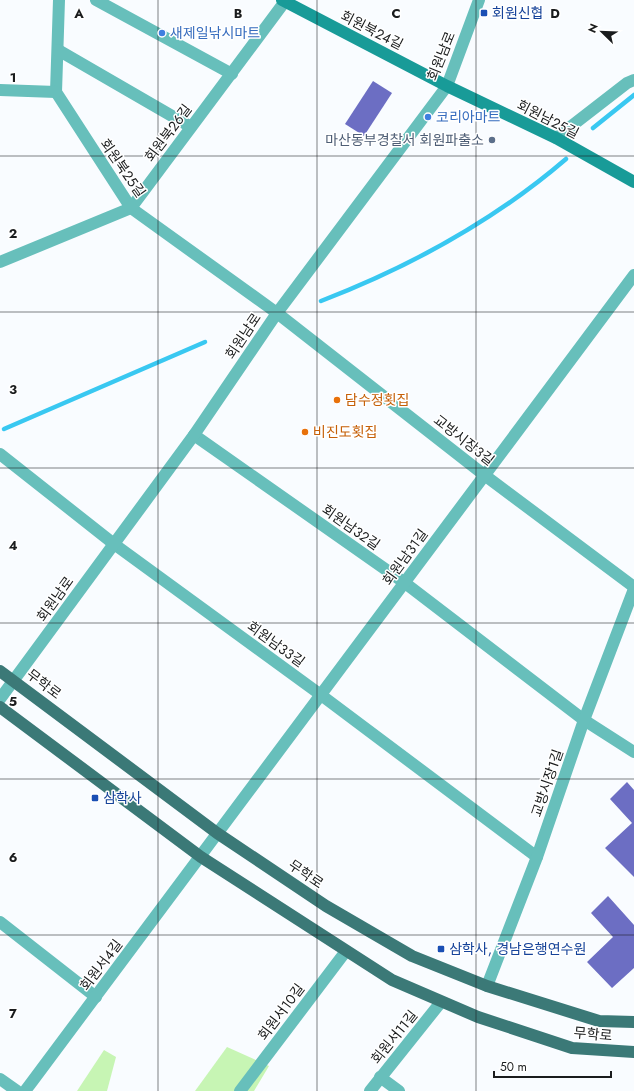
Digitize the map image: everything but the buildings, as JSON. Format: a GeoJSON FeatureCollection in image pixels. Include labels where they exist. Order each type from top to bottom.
{"type":"FeatureCollection","features":[{"type":"Feature","properties":{"kind":"main road","name":"회원북24길"},"geometry":{"type":"LineString","coordinates":[[284,0],[447,86]]}},
{"type":"Feature","properties":{"kind":"main road","name":"회원남25길"},"geometry":{"type":"LineString","coordinates":[[447,86],[556,138],[634,182]]}},
{"type":"Feature","properties":{"kind":"main road","name":"무학로"},"geometry":{"type":"LineString","coordinates":[[0,671],[217,833],[326,906],[412,956],[487,986],[599,1021],[634,1022]]}},
{"type":"Feature","properties":{"kind":"main road","name":"무학로"},"geometry":{"type":"LineString","coordinates":[[0,707],[201,858],[392,980],[478,1017],[572,1048],[634,1052]]}},
{"type":"Feature","properties":{"kind":"street"},"geometry":{"type":"LineString","coordinates":[[0,90],[56,92],[59,0]]}},
{"type":"Feature","properties":{"kind":"street"},"geometry":{"type":"LineString","coordinates":[[96,0],[232,74]]}},
{"type":"Feature","properties":{"kind":"street","name":"회원북26길"},"geometry":{"type":"LineString","coordinates":[[131,208],[232,74],[284,0]]}},
{"type":"Feature","properties":{"kind":"street","name":"회원남로"},"geometry":{"type":"LineString","coordinates":[[0,699],[194,435],[277,313],[447,86],[479,0]]}},
{"type":"Feature","properties":{"kind":"street"},"geometry":{"type":"LineString","coordinates":[[58,50],[191,127]]}},
{"type":"Feature","properties":{"kind":"street"},"geometry":{"type":"LineString","coordinates":[[556,138],[627,83],[634,80]]}},
{"type":"Feature","properties":{"kind":"street","name":"회원북25길"},"geometry":{"type":"LineString","coordinates":[[56,92],[131,208],[277,313]]}},
{"type":"Feature","properties":{"kind":"street"},"geometry":{"type":"LineString","coordinates":[[0,262],[131,208]]}},
{"type":"Feature","properties":{"kind":"street","name":"회원남31길"},"geometry":{"type":"LineString","coordinates":[[201,858],[217,833],[405,583],[483,474],[634,275]]}},
{"type":"Feature","properties":{"kind":"street","name":"교방시장3길"},"geometry":{"type":"LineString","coordinates":[[277,313],[483,474],[634,588]]}},
{"type":"Feature","properties":{"kind":"street","name":"회원남32길"},"geometry":{"type":"LineString","coordinates":[[194,435],[405,583],[584,720],[634,752]]}},
{"type":"Feature","properties":{"kind":"street","name":"회원남33길"},"geometry":{"type":"LineString","coordinates":[[0,454],[114,544],[321,695],[537,857]]}},
{"type":"Feature","properties":{"kind":"street","name":"교방시장1길"},"geometry":{"type":"LineString","coordinates":[[487,986],[537,857],[584,720],[634,588]]}},
{"type":"Feature","properties":{"kind":"street","name":"회원서4길"},"geometry":{"type":"LineString","coordinates":[[25,1091],[201,858]]}},
{"type":"Feature","properties":{"kind":"street"},"geometry":{"type":"LineString","coordinates":[[0,922],[96,997]]}},
{"type":"Feature","properties":{"kind":"street","name":"회원서10길"},"geometry":{"type":"LineString","coordinates":[[240,1091],[346,951]]}},
{"type":"Feature","properties":{"kind":"street","name":"회원서11길"},"geometry":{"type":"LineString","coordinates":[[370,1091],[441,1002]]}},
{"type":"Feature","properties":{"kind":"street"},"geometry":{"type":"LineString","coordinates":[[380,1077],[399,1091]]}},
{"type":"Feature","properties":{"kind":"street"},"geometry":{"type":"LineString","coordinates":[[0,1079],[18,1091]]}},
{"type":"Feature","properties":{"kind":"green space"},"geometry":{"type":"Polygon","coordinates":[[[227,1047],[269,1066],[254,1091],[195,1091],[227,1047]]]}},
{"type":"Feature","properties":{"kind":"green space"},"geometry":{"type":"Polygon","coordinates":[[[104,1050],[116,1057],[107,1091],[77,1091],[104,1050]]]}},
{"type":"Feature","properties":{"kind":"waterway"},"geometry":{"type":"LineString","coordinates":[[593,128],[634,95]]}},
{"type":"Feature","properties":{"kind":"waterway"},"geometry":{"type":"LineString","coordinates":[[321,301],[386,273],[450,240],[510,202],[566,159]]}},
{"type":"Feature","properties":{"kind":"waterway"},"geometry":{"type":"LineString","coordinates":[[4,429],[205,342]]}},
{"type":"Feature","properties":{"kind":"place","name":"회원신협"},"geometry":{"type":"Point","coordinates":[484,13]}},
{"type":"Feature","properties":{"kind":"place","name":"새제일낚시마트"},"geometry":{"type":"Point","coordinates":[162,33]}},
{"type":"Feature","properties":{"kind":"place","name":"코리아마트"},"geometry":{"type":"Point","coordinates":[428,117]}},
{"type":"Feature","properties":{"kind":"place","name":"마산동부경찰서 회원파출소"},"geometry":{"type":"Point","coordinates":[492,140]}},
{"type":"Feature","properties":{"kind":"place","name":"담수정횟집"},"geometry":{"type":"Point","coordinates":[337,400]}},
{"type":"Feature","properties":{"kind":"place","name":"비진도횟집"},"geometry":{"type":"Point","coordinates":[305,432]}},
{"type":"Feature","properties":{"kind":"place","name":"삼학사"},"geometry":{"type":"Point","coordinates":[95,798]}},
{"type":"Feature","properties":{"kind":"place","name":"삼학사, 경남은행연수원"},"geometry":{"type":"Point","coordinates":[441,949]}}]}
